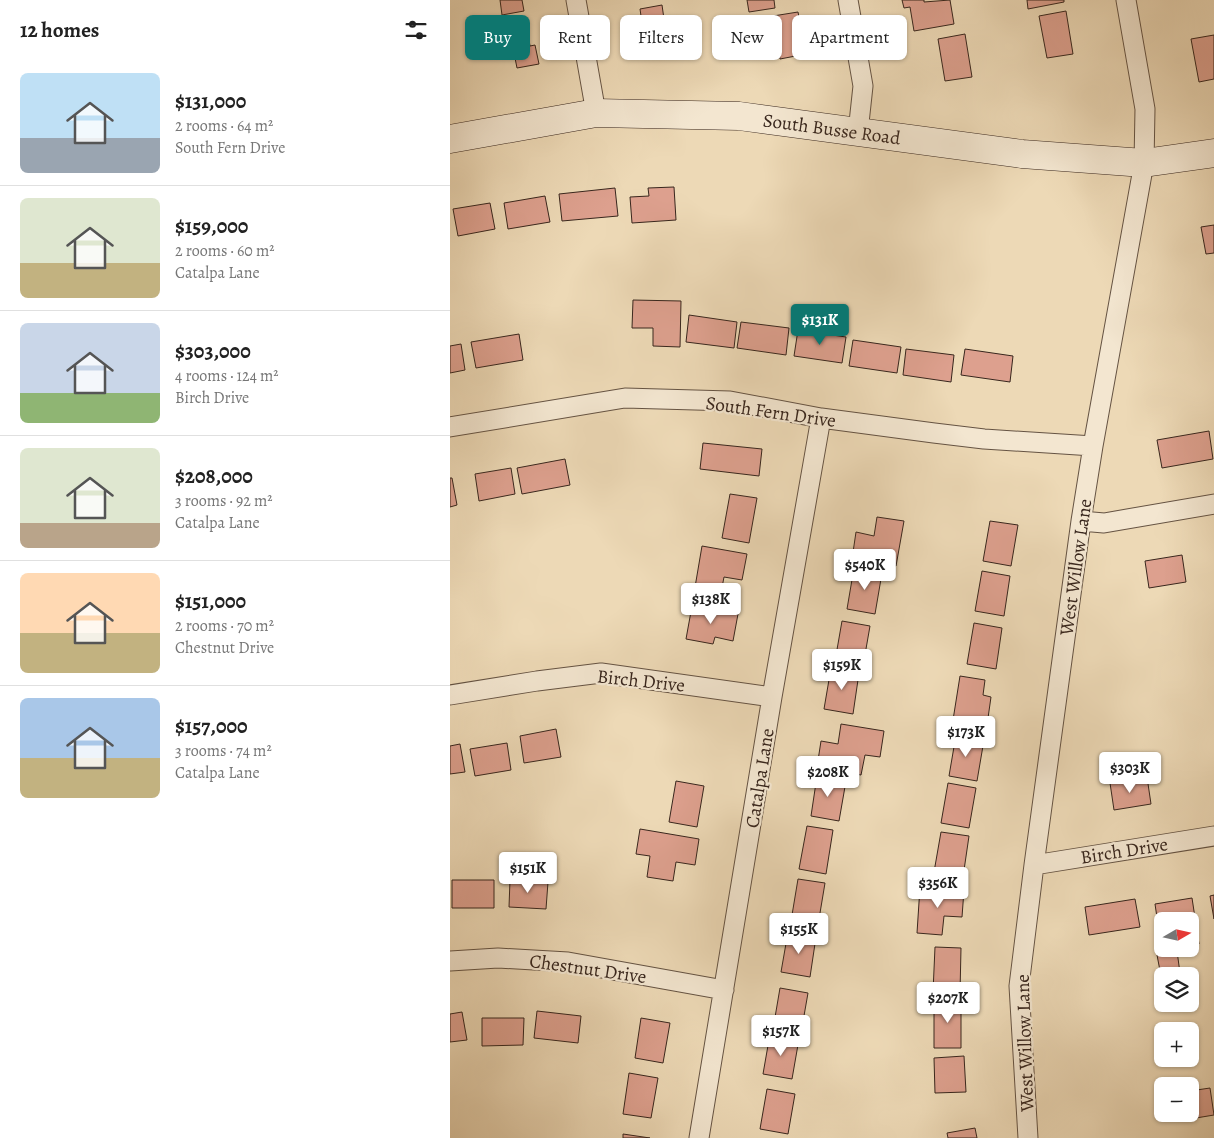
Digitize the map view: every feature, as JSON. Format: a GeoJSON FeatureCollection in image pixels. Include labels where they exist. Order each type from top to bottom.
{"type":"FeatureCollection","features":[{"type":"Feature","properties":{"kind":"main road","name":"South Busse Road"},"geometry":{"type":"LineString","coordinates":[[450,139],[596,113],[739,116],[1022,154],[1144,163],[1214,153]]}},
{"type":"Feature","properties":{"kind":"street"},"geometry":{"type":"LineString","coordinates":[[576,0],[596,113]]}},
{"type":"Feature","properties":{"kind":"street"},"geometry":{"type":"LineString","coordinates":[[848,0],[863,86],[858,132]]}},
{"type":"Feature","properties":{"kind":"street","name":"West Willow Lane"},"geometry":{"type":"LineString","coordinates":[[1028,1138],[1019,986],[1081,521],[1144,163],[1144,109],[1126,0]]}},
{"type":"Feature","properties":{"kind":"street","name":"South Fern Drive"},"geometry":{"type":"LineString","coordinates":[[450,427],[625,398],[730,401],[821,418],[984,439],[1093,446]]}},
{"type":"Feature","properties":{"kind":"street","name":"Catalpa Lane"},"geometry":{"type":"LineString","coordinates":[[699,1138],[772,697],[821,418]]}},
{"type":"Feature","properties":{"kind":"street"},"geometry":{"type":"LineString","coordinates":[[1081,521],[1104,523],[1214,504]]}},
{"type":"Feature","properties":{"kind":"street","name":"Birch Drive"},"geometry":{"type":"LineString","coordinates":[[450,695],[601,673],[772,697]]}},
{"type":"Feature","properties":{"kind":"street","name":"Birch Drive"},"geometry":{"type":"LineString","coordinates":[[1034,865],[1214,836]]}},
{"type":"Feature","properties":{"kind":"street","name":"Chestnut Drive"},"geometry":{"type":"LineString","coordinates":[[450,961],[498,958],[568,962],[724,990]]}},
{"type":"Feature","properties":{"kind":"building"},"geometry":{"type":"Polygon","coordinates":[[[500,0],[522,0],[524,11],[502,15],[500,0]]]}},
{"type":"Feature","properties":{"kind":"building"},"geometry":{"type":"Polygon","coordinates":[[[747,0],[774,0],[775,8],[749,12],[747,0]]]}},
{"type":"Feature","properties":{"kind":"building"},"geometry":{"type":"Polygon","coordinates":[[[902,0],[924,0],[924,2],[950,0],[954,24],[914,31],[910,7],[904,8],[902,0]]]}},
{"type":"Feature","properties":{"kind":"building"},"geometry":{"type":"Polygon","coordinates":[[[1027,0],[1064,0],[1064,2],[1028,9],[1027,0]]]}},
{"type":"Feature","properties":{"kind":"building"},"geometry":{"type":"Polygon","coordinates":[[[662,5],[663,15],[641,15],[640,9],[662,5]]]}},
{"type":"Feature","properties":{"kind":"building"},"geometry":{"type":"Polygon","coordinates":[[[1066,11],[1073,54],[1047,58],[1039,16],[1066,11]]]}},
{"type":"Feature","properties":{"kind":"building"},"geometry":{"type":"Polygon","coordinates":[[[798,12],[799,15],[792,15],[792,57],[782,59],[782,15],[779,15],[798,12]]]}},
{"type":"Feature","properties":{"kind":"building"},"geometry":{"type":"Polygon","coordinates":[[[965,34],[972,77],[945,81],[938,39],[965,34]]]}},
{"type":"Feature","properties":{"kind":"building"},"geometry":{"type":"Polygon","coordinates":[[[1214,35],[1214,79],[1199,82],[1191,39],[1214,35]]]}},
{"type":"Feature","properties":{"kind":"building"},"geometry":{"type":"Polygon","coordinates":[[[535,45],[539,64],[517,68],[515,60],[530,60],[530,46],[535,45]]]}},
{"type":"Feature","properties":{"kind":"building"},"geometry":{"type":"Polygon","coordinates":[[[674,187],[676,220],[632,223],[630,197],[649,196],[648,188],[674,187]]]}},
{"type":"Feature","properties":{"kind":"building"},"geometry":{"type":"Polygon","coordinates":[[[615,188],[618,216],[562,221],[559,194],[615,188]]]}},
{"type":"Feature","properties":{"kind":"building"},"geometry":{"type":"Polygon","coordinates":[[[545,196],[550,222],[508,229],[504,203],[545,196]]]}},
{"type":"Feature","properties":{"kind":"building"},"geometry":{"type":"Polygon","coordinates":[[[490,203],[495,229],[458,236],[453,209],[490,203]]]}},
{"type":"Feature","properties":{"kind":"building"},"geometry":{"type":"Polygon","coordinates":[[[1214,225],[1214,253],[1206,254],[1201,227],[1214,225]]]}},
{"type":"Feature","properties":{"kind":"building"},"geometry":{"type":"Polygon","coordinates":[[[633,300],[681,301],[680,347],[653,346],[653,328],[632,328],[633,300]]]}},
{"type":"Feature","properties":{"kind":"building"},"geometry":{"type":"Polygon","coordinates":[[[689,315],[737,322],[734,348],[686,342],[689,315]]]}},
{"type":"Feature","properties":{"kind":"building"},"geometry":{"type":"Polygon","coordinates":[[[741,322],[789,328],[786,355],[737,348],[741,322]]]}},
{"type":"Feature","properties":{"kind":"building"},"geometry":{"type":"Polygon","coordinates":[[[798,330],[846,337],[842,363],[794,356],[798,330]]]}},
{"type":"Feature","properties":{"kind":"building"},"geometry":{"type":"Polygon","coordinates":[[[519,334],[523,360],[476,368],[471,342],[519,334]]]}},
{"type":"Feature","properties":{"kind":"building"},"geometry":{"type":"Polygon","coordinates":[[[853,340],[901,347],[897,373],[849,366],[853,340]]]}},
{"type":"Feature","properties":{"kind":"building"},"geometry":{"type":"Polygon","coordinates":[[[461,344],[465,370],[450,373],[450,346],[461,344]]]}},
{"type":"Feature","properties":{"kind":"building"},"geometry":{"type":"Polygon","coordinates":[[[906,349],[954,355],[951,382],[903,375],[906,349]]]}},
{"type":"Feature","properties":{"kind":"building"},"geometry":{"type":"Polygon","coordinates":[[[965,349],[1013,356],[1010,382],[961,375],[965,349]]]}},
{"type":"Feature","properties":{"kind":"building"},"geometry":{"type":"Polygon","coordinates":[[[1209,431],[1213,459],[1162,468],[1157,440],[1209,431]]]}},
{"type":"Feature","properties":{"kind":"building"},"geometry":{"type":"Polygon","coordinates":[[[703,443],[762,449],[759,476],[700,469],[703,443]]]}},
{"type":"Feature","properties":{"kind":"building"},"geometry":{"type":"Polygon","coordinates":[[[565,459],[570,485],[522,494],[517,468],[565,459]]]}},
{"type":"Feature","properties":{"kind":"building"},"geometry":{"type":"Polygon","coordinates":[[[511,468],[515,494],[479,501],[475,474],[511,468]]]}},
{"type":"Feature","properties":{"kind":"building"},"geometry":{"type":"Polygon","coordinates":[[[450,478],[452,478],[457,505],[450,507],[450,478]]]}},
{"type":"Feature","properties":{"kind":"building"},"geometry":{"type":"Polygon","coordinates":[[[730,494],[757,498],[749,543],[722,538],[730,494]]]}},
{"type":"Feature","properties":{"kind":"building"},"geometry":{"type":"Polygon","coordinates":[[[877,517],[904,521],[896,566],[852,559],[856,532],[874,536],[877,517]]]}},
{"type":"Feature","properties":{"kind":"building"},"geometry":{"type":"Polygon","coordinates":[[[990,521],[1018,525],[1011,566],[983,561],[990,521]]]}},
{"type":"Feature","properties":{"kind":"building"},"geometry":{"type":"Polygon","coordinates":[[[702,546],[747,554],[742,580],[724,577],[720,598],[694,593],[702,546]]]}},
{"type":"Feature","properties":{"kind":"building"},"geometry":{"type":"Polygon","coordinates":[[[1182,555],[1186,582],[1149,588],[1145,561],[1182,555]]]}},
{"type":"Feature","properties":{"kind":"building"},"geometry":{"type":"Polygon","coordinates":[[[854,568],[882,573],[875,614],[847,609],[854,568]]]}},
{"type":"Feature","properties":{"kind":"building"},"geometry":{"type":"Polygon","coordinates":[[[982,571],[1010,576],[1004,616],[975,611],[982,571]]]}},
{"type":"Feature","properties":{"kind":"building"},"geometry":{"type":"Polygon","coordinates":[[[692,606],[738,614],[733,641],[715,637],[713,644],[686,639],[692,606]]]}},
{"type":"Feature","properties":{"kind":"building"},"geometry":{"type":"Polygon","coordinates":[[[842,621],[870,626],[863,666],[835,661],[842,621]]]}},
{"type":"Feature","properties":{"kind":"building"},"geometry":{"type":"Polygon","coordinates":[[[974,623],[1002,628],[996,669],[967,664],[974,623]]]}},
{"type":"Feature","properties":{"kind":"building"},"geometry":{"type":"Polygon","coordinates":[[[831,668],[859,673],[853,714],[824,709],[831,668]]]}},
{"type":"Feature","properties":{"kind":"building"},"geometry":{"type":"Polygon","coordinates":[[[960,676],[985,680],[983,695],[991,697],[987,725],[953,720],[960,676]]]}},
{"type":"Feature","properties":{"kind":"building"},"geometry":{"type":"Polygon","coordinates":[[[841,724],[884,731],[880,757],[865,755],[861,775],[817,767],[821,741],[838,744],[841,724]]]}},
{"type":"Feature","properties":{"kind":"building"},"geometry":{"type":"Polygon","coordinates":[[[556,729],[561,757],[524,763],[520,736],[556,729]]]}},
{"type":"Feature","properties":{"kind":"building"},"geometry":{"type":"Polygon","coordinates":[[[956,735],[984,740],[977,781],[949,776],[956,735]]]}},
{"type":"Feature","properties":{"kind":"building"},"geometry":{"type":"Polygon","coordinates":[[[507,743],[511,770],[475,776],[470,749],[507,743]]]}},
{"type":"Feature","properties":{"kind":"building"},"geometry":{"type":"Polygon","coordinates":[[[460,744],[465,772],[450,774],[450,746],[460,744]]]}},
{"type":"Feature","properties":{"kind":"building"},"geometry":{"type":"Polygon","coordinates":[[[817,776],[846,781],[839,821],[811,816],[817,776]]]}},
{"type":"Feature","properties":{"kind":"building"},"geometry":{"type":"Polygon","coordinates":[[[1147,777],[1151,804],[1114,810],[1110,783],[1147,777]]]}},
{"type":"Feature","properties":{"kind":"building"},"geometry":{"type":"Polygon","coordinates":[[[676,781],[704,786],[697,827],[669,822],[676,781]]]}},
{"type":"Feature","properties":{"kind":"building"},"geometry":{"type":"Polygon","coordinates":[[[948,783],[976,788],[969,828],[941,823],[948,783]]]}},
{"type":"Feature","properties":{"kind":"building"},"geometry":{"type":"Polygon","coordinates":[[[807,826],[833,830],[826,874],[799,869],[807,826]]]}},
{"type":"Feature","properties":{"kind":"building"},"geometry":{"type":"Polygon","coordinates":[[[640,829],[699,839],[695,865],[676,862],[673,881],[647,877],[650,856],[636,854],[640,829]]]}},
{"type":"Feature","properties":{"kind":"building"},"geometry":{"type":"Polygon","coordinates":[[[941,832],[969,836],[963,877],[934,872],[941,832]]]}},
{"type":"Feature","properties":{"kind":"building"},"geometry":{"type":"Polygon","coordinates":[[[798,879],[825,883],[819,919],[792,915],[798,879]]]}},
{"type":"Feature","properties":{"kind":"building"},"geometry":{"type":"Polygon","coordinates":[[[452,880],[494,880],[494,908],[452,908],[452,880]]]}},
{"type":"Feature","properties":{"kind":"building"},"geometry":{"type":"Polygon","coordinates":[[[510,880],[548,882],[546,909],[509,907],[510,880]]]}},
{"type":"Feature","properties":{"kind":"building"},"geometry":{"type":"Polygon","coordinates":[[[920,887],[964,890],[962,917],[944,916],[942,935],[917,933],[920,887]]]}},
{"type":"Feature","properties":{"kind":"building"},"geometry":{"type":"Polygon","coordinates":[[[1214,895],[1214,919],[1210,896],[1214,895]]]}},
{"type":"Feature","properties":{"kind":"building"},"geometry":{"type":"Polygon","coordinates":[[[1192,898],[1194,912],[1156,912],[1155,904],[1192,898]]]}},
{"type":"Feature","properties":{"kind":"building"},"geometry":{"type":"Polygon","coordinates":[[[1135,899],[1140,927],[1089,935],[1085,907],[1135,899]]]}},
{"type":"Feature","properties":{"kind":"building"},"geometry":{"type":"Polygon","coordinates":[[[788,932],[816,937],[810,977],[781,972],[788,932]]]}},
{"type":"Feature","properties":{"kind":"building"},"geometry":{"type":"Polygon","coordinates":[[[935,947],[961,948],[960,993],[933,992],[935,947]]]}},
{"type":"Feature","properties":{"kind":"building"},"geometry":{"type":"Polygon","coordinates":[[[1158,958],[1178,958],[1179,967],[1159,967],[1158,958]]]}},
{"type":"Feature","properties":{"kind":"building"},"geometry":{"type":"Polygon","coordinates":[[[780,988],[808,993],[801,1033],[773,1029],[780,988]]]}},
{"type":"Feature","properties":{"kind":"building"},"geometry":{"type":"Polygon","coordinates":[[[961,1000],[961,1048],[934,1048],[934,1001],[961,1000]]]}},
{"type":"Feature","properties":{"kind":"building"},"geometry":{"type":"Polygon","coordinates":[[[537,1011],[581,1016],[578,1043],[534,1038],[537,1011]]]}},
{"type":"Feature","properties":{"kind":"building"},"geometry":{"type":"Polygon","coordinates":[[[462,1012],[467,1040],[450,1042],[450,1014],[462,1012]]]}},
{"type":"Feature","properties":{"kind":"building"},"geometry":{"type":"Polygon","coordinates":[[[482,1018],[524,1018],[523,1045],[482,1046],[482,1018]]]}},
{"type":"Feature","properties":{"kind":"building"},"geometry":{"type":"Polygon","coordinates":[[[641,1018],[670,1023],[663,1063],[635,1058],[641,1018]]]}},
{"type":"Feature","properties":{"kind":"building"},"geometry":{"type":"Polygon","coordinates":[[[770,1034],[799,1039],[792,1079],[763,1074],[770,1034]]]}},
{"type":"Feature","properties":{"kind":"building"},"geometry":{"type":"Polygon","coordinates":[[[964,1056],[966,1092],[935,1093],[934,1058],[964,1056]]]}},
{"type":"Feature","properties":{"kind":"building"},"geometry":{"type":"Polygon","coordinates":[[[629,1073],[658,1078],[651,1118],[623,1114],[629,1073]]]}},
{"type":"Feature","properties":{"kind":"building"},"geometry":{"type":"Polygon","coordinates":[[[1210,1088],[1214,1115],[1199,1118],[1199,1090],[1210,1088]]]}},
{"type":"Feature","properties":{"kind":"building"},"geometry":{"type":"Polygon","coordinates":[[[767,1089],[795,1094],[788,1134],[760,1129],[767,1089]]]}},
{"type":"Feature","properties":{"kind":"building"},"geometry":{"type":"Polygon","coordinates":[[[975,1128],[977,1138],[948,1138],[947,1133],[975,1128]]]}},
{"type":"Feature","properties":{"kind":"building"},"geometry":{"type":"Polygon","coordinates":[[[623,1134],[650,1138],[623,1138],[623,1134]]]}}]}
